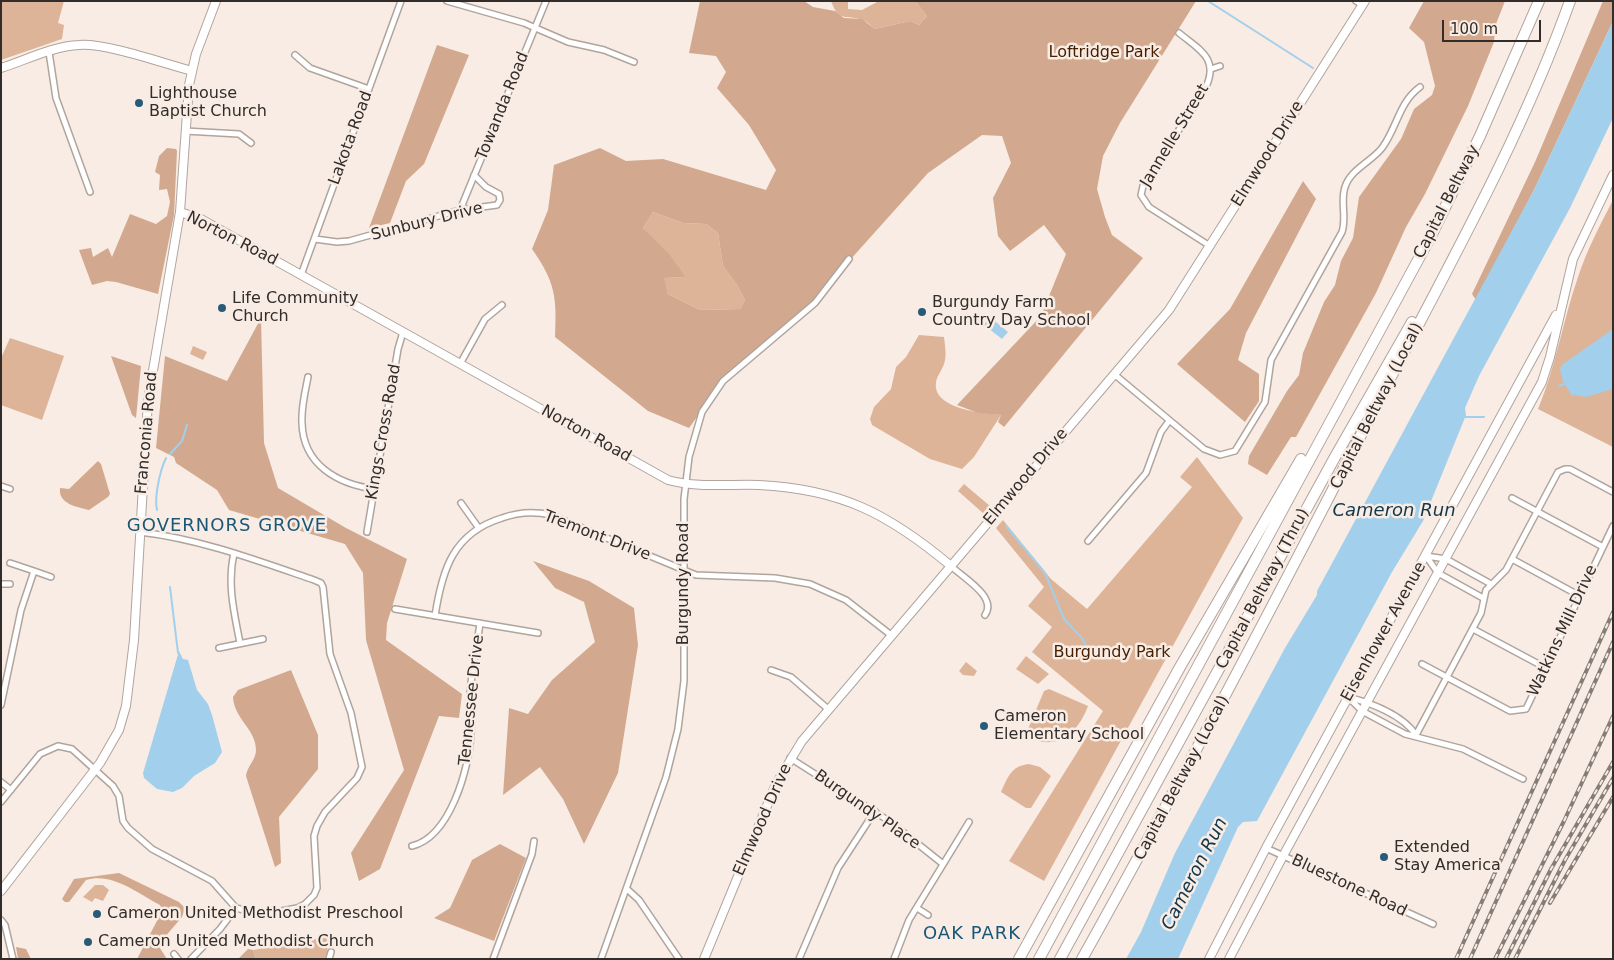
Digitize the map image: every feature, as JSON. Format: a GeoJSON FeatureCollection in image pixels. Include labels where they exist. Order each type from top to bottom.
{"type":"FeatureCollection","features":[{"type":"Feature","properties":{"kind":"highway","name":"Capital Beltway"},"geometry":{"type":"LineString","coordinates":[[1342,397],[1402,290],[1464,172],[1539,1]]}},
{"type":"Feature","properties":{"kind":"highway","name":"Capital Beltway"},"geometry":{"type":"LineString","coordinates":[[1471,222],[1533,92],[1570,1]]}},
{"type":"Feature","properties":{"kind":"highway","name":"Capital Beltway (Thru)"},"geometry":{"type":"LineString","coordinates":[[1060,959],[1335,457],[1471,222]]}},
{"type":"Feature","properties":{"kind":"highway","name":"Capital Beltway (Local)"},"geometry":{"type":"LineString","coordinates":[[1082,959],[1244,663],[1471,222]]}},
{"type":"Feature","properties":{"kind":"highway"},"geometry":{"type":"LineString","coordinates":[[1019,959],[1185,659],[1294,470],[1342,397]]}},
{"type":"Feature","properties":{"kind":"highway","name":"Capital Beltway (Thru)"},"geometry":{"type":"LineString","coordinates":[[1038,959],[1342,397]]}},
{"type":"Feature","properties":{"kind":"main road","name":"Franconia Road"},"geometry":{"type":"LineString","coordinates":[[1,891],[96,768],[113,742],[126,706],[134,640],[150,384],[180,212],[185,131],[192,71],[216,1]]}},
{"type":"Feature","properties":{"kind":"main road","name":"Elmwood Drive"},"geometry":{"type":"LineString","coordinates":[[704,959],[776,784],[790,758],[828,709],[1169,310],[1361,3]]}},
{"type":"Feature","properties":{"kind":"main road"},"geometry":{"type":"LineString","coordinates":[[1,68],[71,46],[91,45],[192,71]]}},
{"type":"Feature","properties":{"kind":"main road","name":"Eisenhower Avenue"},"geometry":{"type":"LineString","coordinates":[[1229,959],[1283,856],[1542,382],[1550,357],[1573,259],[1613,175]]}},
{"type":"Feature","properties":{"kind":"main road","name":"Norton Road"},"geometry":{"type":"LineString","coordinates":[[180,212],[201,219],[662,477],[686,482],[783,487],[841,498],[869,509],[896,524],[951,566]]}},
{"type":"Feature","properties":{"kind":"main road","name":"Eisenhower Avenue"},"geometry":{"type":"LineString","coordinates":[[1209,959],[1266,848],[1561,307]]}},
{"type":"Feature","properties":{"kind":"street","name":"Lakota Road"},"geometry":{"type":"LineString","coordinates":[[301,275],[401,1]]}},
{"type":"Feature","properties":{"kind":"street"},"geometry":{"type":"LineString","coordinates":[[447,1],[535,28],[568,42],[604,50],[634,62]]}},
{"type":"Feature","properties":{"kind":"street","name":"Towanda Road"},"geometry":{"type":"LineString","coordinates":[[460,210],[546,1]]}},
{"type":"Feature","properties":{"kind":"street","name":"Jannelle Street"},"geometry":{"type":"LineString","coordinates":[[1179,33],[1206,56],[1211,69],[1205,89],[1143,186],[1141,195],[1149,207],[1210,246]]}},
{"type":"Feature","properties":{"kind":"street"},"geometry":{"type":"LineString","coordinates":[[49,52],[56,98],[90,192]]}},
{"type":"Feature","properties":{"kind":"street"},"geometry":{"type":"LineString","coordinates":[[296,55],[310,68],[369,89]]}},
{"type":"Feature","properties":{"kind":"street"},"geometry":{"type":"LineString","coordinates":[[1211,69],[1220,66]]}},
{"type":"Feature","properties":{"kind":"street"},"geometry":{"type":"LineString","coordinates":[[1114,374],[1199,446],[1214,454],[1231,454],[1239,446],[1265,402],[1271,360],[1342,232],[1345,217],[1344,193],[1348,181],[1382,148],[1406,100],[1420,87]]}},
{"type":"Feature","properties":{"kind":"street"},"geometry":{"type":"LineString","coordinates":[[185,131],[236,134],[251,143]]}},
{"type":"Feature","properties":{"kind":"street","name":"Sunbury Drive"},"geometry":{"type":"LineString","coordinates":[[314,239],[337,242],[349,241],[460,210],[494,206],[499,203],[500,197],[497,192],[486,187],[474,176]]}},
{"type":"Feature","properties":{"kind":"street","name":"Burgundy Road"},"geometry":{"type":"LineString","coordinates":[[601,959],[666,777],[678,729],[684,681],[686,482],[692,440],[702,412],[723,381],[815,303],[849,259]]}},
{"type":"Feature","properties":{"kind":"street"},"geometry":{"type":"LineString","coordinates":[[460,364],[485,319],[502,305]]}},
{"type":"Feature","properties":{"kind":"street","name":"Kings Cross Road"},"geometry":{"type":"LineString","coordinates":[[367,532],[398,350],[403,332]]}},
{"type":"Feature","properties":{"kind":"street"},"geometry":{"type":"LineString","coordinates":[[308,377],[302,423],[304,438],[310,453],[320,467],[335,478],[349,484],[374,489]]}},
{"type":"Feature","properties":{"kind":"street"},"geometry":{"type":"LineString","coordinates":[[1088,541],[1146,473],[1161,432],[1170,421]]}},
{"type":"Feature","properties":{"kind":"street"},"geometry":{"type":"LineString","coordinates":[[1416,736],[1481,613],[1483,598],[1491,584],[1506,570],[1558,472],[1570,469],[1613,492]]}},
{"type":"Feature","properties":{"kind":"street"},"geometry":{"type":"LineString","coordinates":[[1,486],[10,489]]}},
{"type":"Feature","properties":{"kind":"street"},"geometry":{"type":"LineString","coordinates":[[1512,498],[1603,547]]}},
{"type":"Feature","properties":{"kind":"street"},"geometry":{"type":"LineString","coordinates":[[461,503],[478,527]]}},
{"type":"Feature","properties":{"kind":"street","name":"Tremont Drive"},"geometry":{"type":"LineString","coordinates":[[435,616],[442,578],[450,559],[463,541],[478,527],[510,515],[544,514],[696,575],[776,578],[810,584],[846,600],[892,635]]}},
{"type":"Feature","properties":{"kind":"street","name":"Watkins Mill Drive"},"geometry":{"type":"LineString","coordinates":[[1447,677],[1510,711],[1526,709],[1613,526]]}},
{"type":"Feature","properties":{"kind":"street"},"geometry":{"type":"LineString","coordinates":[[1,802],[40,754],[49,748],[58,746],[72,749],[96,768],[114,786],[119,796],[123,821],[128,828],[152,849],[212,881],[236,908],[252,912],[288,910],[305,904],[314,895],[318,879],[314,836],[317,826],[326,812],[357,778],[362,767],[351,713],[330,654],[324,593],[321,583],[234,552],[180,537],[140,532]]}},
{"type":"Feature","properties":{"kind":"street"},"geometry":{"type":"LineString","coordinates":[[234,552],[230,571],[230,586],[240,644]]}},
{"type":"Feature","properties":{"kind":"street"},"geometry":{"type":"LineString","coordinates":[[1426,556],[1446,559],[1491,584]]}},
{"type":"Feature","properties":{"kind":"street"},"geometry":{"type":"LineString","coordinates":[[1426,556],[1438,573],[1483,598]]}},
{"type":"Feature","properties":{"kind":"street"},"geometry":{"type":"LineString","coordinates":[[1512,559],[1580,596]]}},
{"type":"Feature","properties":{"kind":"street"},"geometry":{"type":"LineString","coordinates":[[10,563],[51,577]]}},
{"type":"Feature","properties":{"kind":"street","name":"Norton Road"},"geometry":{"type":"LineString","coordinates":[[951,566],[986,598],[988,606],[985,616]]}},
{"type":"Feature","properties":{"kind":"street"},"geometry":{"type":"LineString","coordinates":[[1,705],[21,610],[34,571]]}},
{"type":"Feature","properties":{"kind":"street"},"geometry":{"type":"LineString","coordinates":[[1,584],[10,584]]}},
{"type":"Feature","properties":{"kind":"street"},"geometry":{"type":"LineString","coordinates":[[395,610],[538,632]]}},
{"type":"Feature","properties":{"kind":"street","name":"Tennessee Drive"},"geometry":{"type":"LineString","coordinates":[[412,846],[423,843],[431,837],[447,814],[460,788],[471,734],[470,694],[480,623]]}},
{"type":"Feature","properties":{"kind":"street"},"geometry":{"type":"LineString","coordinates":[[1473,629],[1546,668]]}},
{"type":"Feature","properties":{"kind":"street"},"geometry":{"type":"LineString","coordinates":[[219,648],[263,639]]}},
{"type":"Feature","properties":{"kind":"street"},"geometry":{"type":"LineString","coordinates":[[1422,664],[1447,677]]}},
{"type":"Feature","properties":{"kind":"street"},"geometry":{"type":"LineString","coordinates":[[771,670],[791,677],[828,709]]}},
{"type":"Feature","properties":{"kind":"street"},"geometry":{"type":"LineString","coordinates":[[1348,697],[1367,702],[1410,726],[1416,736]]}},
{"type":"Feature","properties":{"kind":"street"},"geometry":{"type":"LineString","coordinates":[[1348,697],[1362,711],[1405,734],[1476,754],[1523,779]]}},
{"type":"Feature","properties":{"kind":"street","name":"Burgundy Place"},"geometry":{"type":"LineString","coordinates":[[790,758],[875,811],[943,864]]}},
{"type":"Feature","properties":{"kind":"street"},"geometry":{"type":"LineString","coordinates":[[1,782],[11,790]]}},
{"type":"Feature","properties":{"kind":"street"},"geometry":{"type":"LineString","coordinates":[[799,959],[832,879],[875,811]]}},
{"type":"Feature","properties":{"kind":"street"},"geometry":{"type":"LineString","coordinates":[[894,959],[903,934],[917,908],[969,822]]}},
{"type":"Feature","properties":{"kind":"street"},"geometry":{"type":"LineString","coordinates":[[493,959],[532,854],[534,841]]}},
{"type":"Feature","properties":{"kind":"street","name":"Bluestone Road"},"geometry":{"type":"LineString","coordinates":[[1266,848],[1433,924]]}},
{"type":"Feature","properties":{"kind":"street"},"geometry":{"type":"LineString","coordinates":[[627,889],[639,900],[679,959]]}},
{"type":"Feature","properties":{"kind":"street"},"geometry":{"type":"LineString","coordinates":[[191,959],[220,929],[236,908]]}},
{"type":"Feature","properties":{"kind":"street"},"geometry":{"type":"LineString","coordinates":[[917,908],[928,914]]}},
{"type":"Feature","properties":{"kind":"street"},"geometry":{"type":"LineString","coordinates":[[1,920],[5,926],[13,959]]}},
{"type":"Feature","properties":{"kind":"street"},"geometry":{"type":"LineString","coordinates":[[329,959],[331,952]]}},
{"type":"Feature","properties":{"kind":"green space"},"geometry":{"type":"Polygon","coordinates":[[[1,1],[64,1],[58,23],[64,25],[62,39],[1,60],[1,1]]]}},
{"type":"Feature","properties":{"kind":"green space","name":"Loftridge Park"},"geometry":{"type":"Polygon","coordinates":[[[700,1],[804,1],[813,7],[835,11],[844,18],[862,19],[875,29],[910,21],[919,25],[927,16],[915,1],[1196,1],[1120,123],[1103,156],[1097,189],[1112,235],[1143,258],[1004,427],[998,422],[1001,415],[978,413],[957,405],[1041,316],[1066,254],[1044,225],[1010,251],[998,236],[993,198],[1011,163],[1002,136],[982,135],[928,173],[806,309],[723,381],[689,428],[648,411],[555,337],[555,300],[553,290],[546,271],[532,249],[548,210],[554,165],[600,148],[626,161],[663,159],[766,190],[776,170],[749,125],[717,88],[726,72],[716,56],[689,53],[700,1]],[[653,212],[643,228],[668,253],[686,277],[664,278],[668,294],[700,310],[740,309],[745,300],[723,266],[718,233],[706,224],[683,223],[653,212]]]}},
{"type":"Feature","properties":{"kind":"green space"},"geometry":{"type":"Polygon","coordinates":[[[831,1],[848,1],[848,9],[862,10],[879,1],[915,1],[927,16],[919,25],[910,21],[875,29],[867,22],[840,15],[831,1]]]}},
{"type":"Feature","properties":{"kind":"green space"},"geometry":{"type":"Polygon","coordinates":[[[1424,1],[1505,1],[1496,24],[1494,42],[1468,106],[1425,194],[1406,227],[1376,293],[1296,437],[1291,437],[1267,475],[1248,464],[1249,456],[1287,391],[1299,375],[1303,353],[1324,302],[1335,285],[1341,261],[1353,238],[1359,197],[1401,139],[1414,109],[1432,95],[1435,86],[1424,42],[1409,28],[1424,1]]]}},
{"type":"Feature","properties":{"kind":"green space"},"geometry":{"type":"Polygon","coordinates":[[[1603,1],[1613,1],[1613,21],[1534,190],[1476,300],[1472,294],[1535,162],[1603,1]]]}},
{"type":"Feature","properties":{"kind":"green space"},"geometry":{"type":"Polygon","coordinates":[[[437,45],[469,55],[424,164],[406,181],[390,223],[369,228],[437,45]]]}},
{"type":"Feature","properties":{"kind":"green space"},"geometry":{"type":"Polygon","coordinates":[[[167,148],[176,149],[177,151],[174,215],[158,294],[116,282],[107,281],[92,285],[79,250],[91,248],[93,257],[108,248],[112,257],[130,214],[156,224],[167,216],[170,202],[167,189],[159,190],[160,175],[155,172],[159,156],[167,148]]]}},
{"type":"Feature","properties":{"kind":"green space"},"geometry":{"type":"Polygon","coordinates":[[[1303,181],[1316,199],[1246,333],[1238,360],[1259,374],[1259,401],[1245,422],[1177,364],[1230,309],[1303,181]]]}},
{"type":"Feature","properties":{"kind":"green space"},"geometry":{"type":"Polygon","coordinates":[[[1613,200],[1613,447],[1538,409],[1550,376],[1582,267],[1613,200]]]}},
{"type":"Feature","properties":{"kind":"green space"},"geometry":{"type":"Polygon","coordinates":[[[653,212],[683,223],[706,224],[718,233],[723,266],[745,300],[740,309],[700,310],[668,294],[663,278],[686,277],[643,228],[653,212]]]}},
{"type":"Feature","properties":{"kind":"green space"},"geometry":{"type":"Polygon","coordinates":[[[261,318],[264,443],[278,488],[346,528],[407,559],[387,623],[386,640],[462,694],[459,718],[439,716],[380,869],[359,881],[351,853],[404,770],[366,640],[363,573],[345,544],[229,510],[217,490],[176,463],[174,457],[156,448],[165,356],[227,381],[261,318]]]}},
{"type":"Feature","properties":{"kind":"green space"},"geometry":{"type":"Polygon","coordinates":[[[919,335],[944,337],[945,361],[936,382],[937,391],[942,398],[960,408],[1001,415],[974,457],[962,469],[930,459],[872,425],[870,419],[874,407],[891,389],[896,367],[906,357],[919,335]]]}},
{"type":"Feature","properties":{"kind":"green space"},"geometry":{"type":"Polygon","coordinates":[[[10,338],[64,356],[42,420],[1,405],[1,358],[10,338]]]}},
{"type":"Feature","properties":{"kind":"green space"},"geometry":{"type":"Polygon","coordinates":[[[193,346],[207,352],[203,360],[190,354],[193,346]]]}},
{"type":"Feature","properties":{"kind":"green space"},"geometry":{"type":"Polygon","coordinates":[[[111,356],[141,366],[136,418],[132,415],[111,356]]]}},
{"type":"Feature","properties":{"kind":"green space","name":"Burgundy Park"},"geometry":{"type":"Polygon","coordinates":[[[1197,457],[1243,518],[1044,881],[1009,861],[1103,711],[1032,652],[1052,627],[1028,606],[1044,587],[996,528],[1003,520],[1051,579],[1087,609],[1192,487],[1180,477],[1197,457]]]}},
{"type":"Feature","properties":{"kind":"green space"},"geometry":{"type":"Polygon","coordinates":[[[98,461],[101,464],[110,494],[108,497],[89,510],[69,504],[62,498],[60,488],[69,489],[98,461]]]}},
{"type":"Feature","properties":{"kind":"green space"},"geometry":{"type":"Polygon","coordinates":[[[964,484],[990,506],[984,514],[958,491],[964,484]]]}},
{"type":"Feature","properties":{"kind":"green space"},"geometry":{"type":"Polygon","coordinates":[[[533,561],[589,581],[634,608],[638,645],[618,773],[584,844],[563,799],[540,767],[503,795],[509,708],[528,714],[552,680],[595,642],[584,602],[555,588],[533,561]]]}},
{"type":"Feature","properties":{"kind":"green space"},"geometry":{"type":"Polygon","coordinates":[[[1026,656],[1049,674],[1038,684],[1016,669],[1026,656]]]}},
{"type":"Feature","properties":{"kind":"green space"},"geometry":{"type":"Polygon","coordinates":[[[966,662],[977,671],[974,676],[963,675],[959,671],[966,662]]]}},
{"type":"Feature","properties":{"kind":"green space"},"geometry":{"type":"Polygon","coordinates":[[[291,670],[318,735],[318,769],[279,817],[281,863],[275,867],[246,776],[256,754],[255,743],[253,736],[237,712],[233,697],[238,690],[291,670]]]}},
{"type":"Feature","properties":{"kind":"green space"},"geometry":{"type":"Polygon","coordinates":[[[1049,689],[1088,706],[1078,725],[1064,738],[1046,742],[1025,736],[1044,691],[1049,689]]]}},
{"type":"Feature","properties":{"kind":"green space"},"geometry":{"type":"Polygon","coordinates":[[[1029,764],[1040,767],[1051,776],[1031,808],[1026,808],[1001,792],[1008,777],[1014,770],[1029,764]]]}},
{"type":"Feature","properties":{"kind":"green space"},"geometry":{"type":"Polygon","coordinates":[[[500,844],[526,858],[494,941],[434,918],[450,908],[472,860],[500,844]]]}},
{"type":"Feature","properties":{"kind":"green space"},"geometry":{"type":"Polygon","coordinates":[[[119,873],[179,902],[185,908],[182,917],[158,945],[167,959],[137,959],[159,917],[160,905],[115,881],[96,878],[86,880],[69,902],[65,902],[62,899],[74,879],[119,873]]]}},
{"type":"Feature","properties":{"kind":"green space"},"geometry":{"type":"Polygon","coordinates":[[[95,885],[103,885],[109,890],[103,901],[95,898],[92,902],[83,897],[95,885]]]}},
{"type":"Feature","properties":{"kind":"green space"},"geometry":{"type":"Polygon","coordinates":[[[327,937],[328,959],[256,959],[253,950],[327,937]]]}},
{"type":"Feature","properties":{"kind":"green space"},"geometry":{"type":"Polygon","coordinates":[[[16,947],[26,949],[31,959],[18,959],[16,947]]]}},
{"type":"Feature","properties":{"kind":"green space"},"geometry":{"type":"Polygon","coordinates":[[[248,949],[253,950],[256,959],[238,959],[248,949]]]}},
{"type":"Feature","properties":{"kind":"water","name":"Cameron Run"},"geometry":{"type":"Polygon","coordinates":[[[1613,21],[1613,118],[1570,208],[1479,376],[1465,408],[1466,415],[1423,521],[1392,572],[1257,821],[1243,822],[1238,827],[1178,959],[1126,959],[1141,932],[1175,853],[1285,648],[1317,595],[1317,591],[1534,190],[1613,21]]]}},
{"type":"Feature","properties":{"kind":"water"},"geometry":{"type":"Polygon","coordinates":[[[990,317],[1008,332],[1002,339],[984,325],[990,317]]]}},
{"type":"Feature","properties":{"kind":"water"},"geometry":{"type":"Polygon","coordinates":[[[1613,329],[1613,389],[1586,397],[1572,396],[1563,381],[1560,369],[1563,364],[1613,329]]]}},
{"type":"Feature","properties":{"kind":"water"},"geometry":{"type":"Polygon","coordinates":[[[179,651],[183,659],[188,660],[197,690],[208,704],[222,752],[215,763],[194,776],[182,788],[173,792],[157,789],[144,778],[143,773],[179,651]]]}},
{"type":"Feature","properties":{"kind":"waterway"},"geometry":{"type":"LineString","coordinates":[[1208,1],[1313,68]]}},
{"type":"Feature","properties":{"kind":"waterway"},"geometry":{"type":"LineString","coordinates":[[1559,386],[1566,383]]}},
{"type":"Feature","properties":{"kind":"waterway"},"geometry":{"type":"LineString","coordinates":[[1464,417],[1484,417]]}},
{"type":"Feature","properties":{"kind":"waterway"},"geometry":{"type":"LineString","coordinates":[[170,454],[182,441],[187,425]]}},
{"type":"Feature","properties":{"kind":"waterway"},"geometry":{"type":"LineString","coordinates":[[157,510],[158,484],[166,458]]}},
{"type":"Feature","properties":{"kind":"waterway"},"geometry":{"type":"LineString","coordinates":[[1006,526],[1045,573],[1064,619],[1081,637],[1088,649]]}},
{"type":"Feature","properties":{"kind":"waterway"},"geometry":{"type":"LineString","coordinates":[[170,587],[178,653]]}},
{"type":"Feature","properties":{"kind":"railway"},"geometry":{"type":"LineString","coordinates":[[1456,959],[1613,612]]}},
{"type":"Feature","properties":{"kind":"railway"},"geometry":{"type":"LineString","coordinates":[[1470,959],[1613,642]]}},
{"type":"Feature","properties":{"kind":"railway"},"geometry":{"type":"LineString","coordinates":[[1495,959],[1564,821],[1613,716]]}},
{"type":"Feature","properties":{"kind":"railway"},"geometry":{"type":"LineString","coordinates":[[1506,959],[1551,869],[1613,762]]}},
{"type":"Feature","properties":{"kind":"railway"},"geometry":{"type":"LineString","coordinates":[[1515,959],[1565,860],[1613,778]]}},
{"type":"Feature","properties":{"kind":"railway"},"geometry":{"type":"LineString","coordinates":[[1550,903],[1613,797]]}},
{"type":"Feature","properties":{"kind":"place","name":"Lighthouse Baptist Church"},"geometry":{"type":"Point","coordinates":[139,103]}},
{"type":"Feature","properties":{"kind":"place","name":"Life Community Church"},"geometry":{"type":"Point","coordinates":[222,308]}},
{"type":"Feature","properties":{"kind":"place","name":"Burgundy Farm Country Day School"},"geometry":{"type":"Point","coordinates":[922,312]}},
{"type":"Feature","properties":{"kind":"place","name":"Cameron Elementary School"},"geometry":{"type":"Point","coordinates":[984,726]}},
{"type":"Feature","properties":{"kind":"place","name":"Extended Stay America"},"geometry":{"type":"Point","coordinates":[1384,857]}},
{"type":"Feature","properties":{"kind":"place","name":"Cameron United Methodist Preschool"},"geometry":{"type":"Point","coordinates":[97,914]}},
{"type":"Feature","properties":{"kind":"place","name":"Cameron United Methodist Church"},"geometry":{"type":"Point","coordinates":[88,942]}},
{"type":"Feature","properties":{"kind":"district","name":"GOVERNORS GROVE"},"geometry":{"type":"Point","coordinates":[227,526]}},
{"type":"Feature","properties":{"kind":"district","name":"OAK PARK"},"geometry":{"type":"Point","coordinates":[972,934]}}]}
